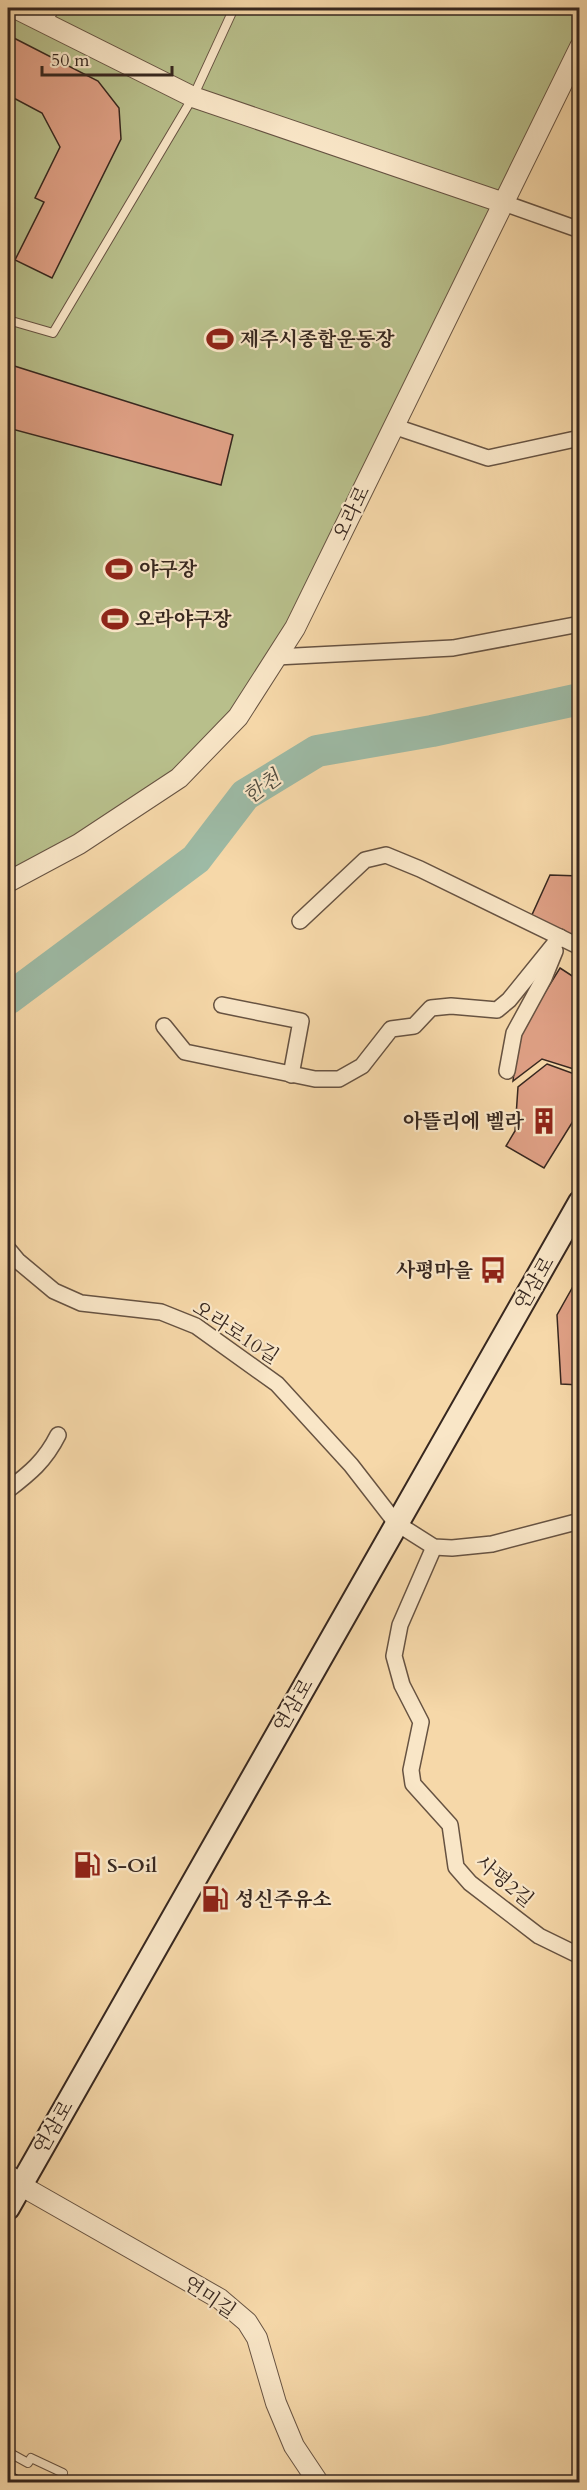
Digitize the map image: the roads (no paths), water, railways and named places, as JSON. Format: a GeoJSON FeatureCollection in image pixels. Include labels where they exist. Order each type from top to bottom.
{"type":"FeatureCollection","features":[{"type":"Feature","properties":{"kind":"main road","name":"연삼로"},"geometry":{"type":"LineString","coordinates":[[8,2208],[14,2180],[396,1523],[579,1202]]}},
{"type":"Feature","properties":{"kind":"street"},"geometry":{"type":"LineString","coordinates":[[15,8],[51,15],[106,55],[193,97],[579,230]]}},
{"type":"Feature","properties":{"kind":"street","name":"오라로"},"geometry":{"type":"LineString","coordinates":[[8,882],[79,844],[179,778],[238,717],[295,628],[579,47]]}},
{"type":"Feature","properties":{"kind":"street"},"geometry":{"type":"LineString","coordinates":[[393,426],[488,458],[579,438]]}},
{"type":"Feature","properties":{"kind":"street"},"geometry":{"type":"LineString","coordinates":[[276,657],[453,648],[579,624]]}},
{"type":"Feature","properties":{"kind":"street"},"geometry":{"type":"LineString","coordinates":[[300,921],[365,860],[386,855],[420,869],[579,947]]}},
{"type":"Feature","properties":{"kind":"street"},"geometry":{"type":"LineString","coordinates":[[507,1071],[514,1033],[544,978],[560,937]]}},
{"type":"Feature","properties":{"kind":"street"},"geometry":{"type":"LineString","coordinates":[[164,1026],[185,1052],[291,1075],[315,1079],[339,1079],[362,1066],[391,1029],[414,1026],[431,1008],[451,1006],[497,1010],[509,1000],[560,937]]}},
{"type":"Feature","properties":{"kind":"street"},"geometry":{"type":"LineString","coordinates":[[222,1005],[301,1022],[291,1075]]}},
{"type":"Feature","properties":{"kind":"street","name":"오라로10길"},"geometry":{"type":"LineString","coordinates":[[8,1249],[18,1261],[54,1291],[81,1303],[161,1312],[196,1326],[277,1384],[351,1465],[396,1523],[434,1547]]}},
{"type":"Feature","properties":{"kind":"street"},"geometry":{"type":"LineString","coordinates":[[8,1490],[34,1470],[48,1455],[58,1435]]}},
{"type":"Feature","properties":{"kind":"street"},"geometry":{"type":"LineString","coordinates":[[434,1547],[452,1548],[492,1544],[579,1521]]}},
{"type":"Feature","properties":{"kind":"street","name":"사평2길"},"geometry":{"type":"LineString","coordinates":[[434,1547],[400,1625],[394,1656],[402,1684],[422,1722],[411,1770],[413,1784],[450,1825],[456,1866],[470,1883],[539,1936],[579,1956]]}},
{"type":"Feature","properties":{"kind":"street","name":"연미길"},"geometry":{"type":"LineString","coordinates":[[14,2180],[220,2299],[247,2322],[257,2338],[276,2403],[294,2446],[318,2482]]}},
{"type":"Feature","properties":{"kind":"lane"},"geometry":{"type":"LineString","coordinates":[[8,320],[53,333],[193,97],[234,8]]}},
{"type":"Feature","properties":{"kind":"lane"},"geometry":{"type":"LineString","coordinates":[[8,2452],[28,2463],[31,2458],[63,2473]]}},
{"type":"Feature","properties":{"kind":"waterway","name":"한천"},"geometry":{"type":"LineString","coordinates":[[8,999],[196,859],[245,795],[317,751],[432,731],[580,699]]}},
{"type":"Feature","properties":{"kind":"place","name":"제주시종합운동장"},"geometry":{"type":"Point","coordinates":[220,339]}},
{"type":"Feature","properties":{"kind":"place","name":"야구장"},"geometry":{"type":"Point","coordinates":[119,569]}},
{"type":"Feature","properties":{"kind":"place","name":"오라야구장"},"geometry":{"type":"Point","coordinates":[115,619]}},
{"type":"Feature","properties":{"kind":"place","name":"아뜰리에 벨라"},"geometry":{"type":"Point","coordinates":[544,1121]}},
{"type":"Feature","properties":{"kind":"place","name":"사평마을"},"geometry":{"type":"Point","coordinates":[493,1270]}},
{"type":"Feature","properties":{"kind":"place","name":"S-Oil"},"geometry":{"type":"Point","coordinates":[87,1865]}},
{"type":"Feature","properties":{"kind":"place","name":"성신주유소"},"geometry":{"type":"Point","coordinates":[215,1899]}}]}
